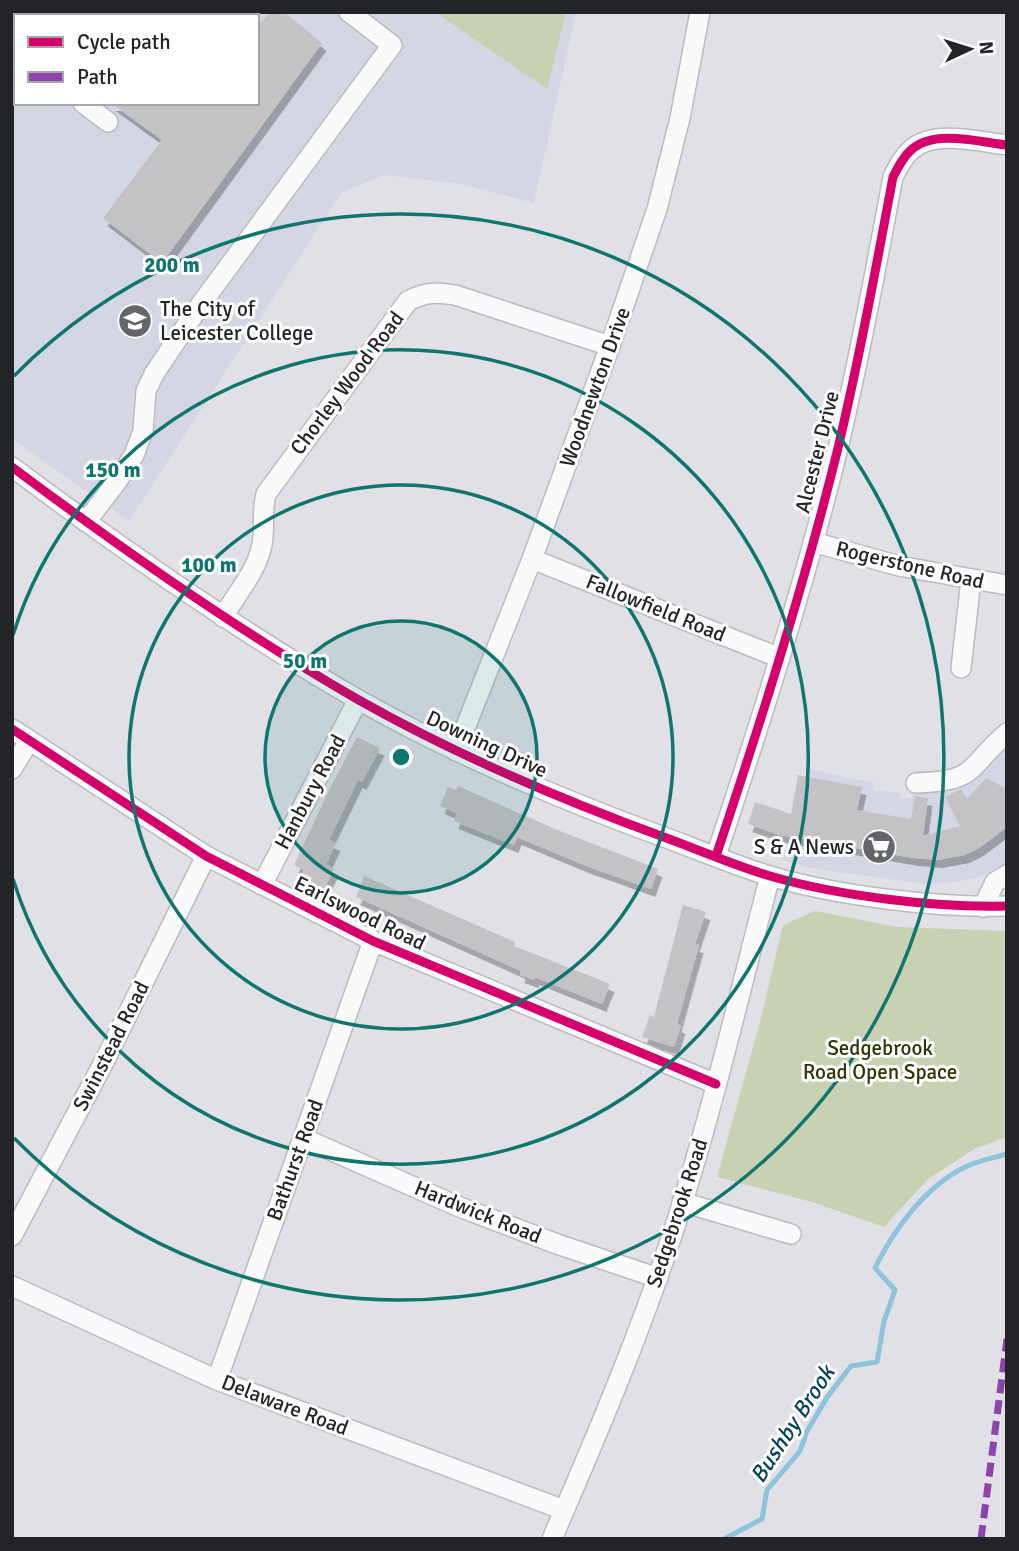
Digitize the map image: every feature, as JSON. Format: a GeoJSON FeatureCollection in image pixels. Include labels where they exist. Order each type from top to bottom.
{"type":"FeatureCollection","features":[{"type":"Feature","properties":{"kind":"street"},"geometry":{"type":"LineString","coordinates":[[86,522],[134,455],[143,431],[146,391],[161,363],[201,304],[392,45],[349,12]]}},
{"type":"Feature","properties":{"kind":"street","name":"Woodnewton Drive"},"geometry":{"type":"LineString","coordinates":[[456,751],[532,559],[657,209],[680,118],[700,12]]}},
{"type":"Feature","properties":{"kind":"street"},"geometry":{"type":"LineString","coordinates":[[86,105],[108,122]]}},
{"type":"Feature","properties":{"kind":"street","name":"Alcester Drive"},"geometry":{"type":"LineString","coordinates":[[716,856],[780,657],[838,447],[893,177],[902,160],[913,148],[934,139],[1007,145]]}},
{"type":"Feature","properties":{"kind":"street","name":"Chorley Wood Road"},"geometry":{"type":"LineString","coordinates":[[223,617],[261,551],[262,509],[266,494],[408,301],[421,294],[437,292],[456,295],[610,346]]}},
{"type":"Feature","properties":{"kind":"street","name":"Downing Drive"},"geometry":{"type":"LineString","coordinates":[[12,467],[223,617],[358,700],[456,751],[605,816],[770,876],[881,898],[983,907],[1007,906]]}},
{"type":"Feature","properties":{"kind":"street","name":"Rogerstone Road"},"geometry":{"type":"LineString","coordinates":[[813,542],[899,566],[1007,585]]}},
{"type":"Feature","properties":{"kind":"street","name":"Fallowfield Road"},"geometry":{"type":"LineString","coordinates":[[532,559],[780,657]]}},
{"type":"Feature","properties":{"kind":"street"},"geometry":{"type":"LineString","coordinates":[[961,668],[971,580]]}},
{"type":"Feature","properties":{"kind":"street","name":"Hanbury Road"},"geometry":{"type":"LineString","coordinates":[[262,885],[358,700]]}},
{"type":"Feature","properties":{"kind":"street","name":"Earlswood Road"},"geometry":{"type":"LineString","coordinates":[[12,729],[206,856],[373,941],[716,1084]]}},
{"type":"Feature","properties":{"kind":"street"},"geometry":{"type":"LineString","coordinates":[[916,783],[954,780],[967,774],[1007,733]]}},
{"type":"Feature","properties":{"kind":"street"},"geometry":{"type":"LineString","coordinates":[[12,769],[29,741]]}},
{"type":"Feature","properties":{"kind":"street","name":"Swinstead Road"},"geometry":{"type":"LineString","coordinates":[[12,1236],[18,1208],[106,1058],[206,856]]}},
{"type":"Feature","properties":{"kind":"street"},"geometry":{"type":"LineString","coordinates":[[983,907],[995,882],[1007,875]]}},
{"type":"Feature","properties":{"kind":"street","name":"Sedgebrook Road"},"geometry":{"type":"LineString","coordinates":[[552,1539],[658,1278],[716,1084],[770,876]]}},
{"type":"Feature","properties":{"kind":"street","name":"Bathurst Road"},"geometry":{"type":"LineString","coordinates":[[217,1380],[373,941]]}},
{"type":"Feature","properties":{"kind":"street","name":"Hardwick Road"},"geometry":{"type":"LineString","coordinates":[[303,1138],[457,1206],[658,1278]]}},
{"type":"Feature","properties":{"kind":"street"},"geometry":{"type":"LineString","coordinates":[[682,1202],[791,1234]]}},
{"type":"Feature","properties":{"kind":"street","name":"Delaware Road"},"geometry":{"type":"LineString","coordinates":[[12,1286],[217,1380],[564,1510]]}},
{"type":"Feature","properties":{"kind":"shaded area","name":"The City of Leicester College"},"geometry":{"type":"Polygon","coordinates":[[[12,12],[576,12],[534,203],[461,184],[384,175],[341,193],[129,521],[12,439],[12,12]]]}},
{"type":"Feature","properties":{"kind":"shaded area"},"geometry":{"type":"Polygon","coordinates":[[[1007,724],[1007,864],[1004,866],[979,877],[925,884],[809,868],[783,860],[809,769],[874,783],[873,790],[900,793],[900,798],[912,798],[914,771],[954,770],[976,754],[991,733],[1007,724]]]}},
{"type":"Feature","properties":{"kind":"green space"},"geometry":{"type":"Polygon","coordinates":[[[435,12],[566,12],[547,89],[435,12]]]}},
{"type":"Feature","properties":{"kind":"green space","name":"Sedgebrook Road Open Space"},"geometry":{"type":"Polygon","coordinates":[[[815,911],[898,927],[1007,931],[1007,1137],[974,1149],[928,1179],[884,1227],[812,1202],[717,1177],[759,1026],[783,925],[815,911]]]}},
{"type":"Feature","properties":{"kind":"building"},"geometry":{"type":"Polygon","coordinates":[[[270,12],[284,12],[322,43],[162,263],[103,218],[162,140],[114,105],[259,105],[259,25],[270,12]]]}},
{"type":"Feature","properties":{"kind":"building"},"geometry":{"type":"Polygon","coordinates":[[[357,737],[380,748],[362,782],[358,780],[329,840],[336,843],[326,864],[334,868],[322,894],[298,883],[304,870],[294,865],[357,737]]]}},
{"type":"Feature","properties":{"kind":"building"},"geometry":{"type":"Polygon","coordinates":[[[798,775],[862,787],[857,810],[911,819],[915,796],[928,798],[923,836],[960,826],[945,797],[961,789],[967,799],[986,778],[1007,789],[1007,827],[965,855],[938,860],[780,835],[748,824],[755,802],[791,814],[798,775]]]}},
{"type":"Feature","properties":{"kind":"building"},"geometry":{"type":"Polygon","coordinates":[[[458,786],[555,829],[658,869],[651,889],[517,837],[514,845],[454,821],[457,813],[440,806],[448,787],[456,790],[458,786]]]}},
{"type":"Feature","properties":{"kind":"building"},"geometry":{"type":"Polygon","coordinates":[[[364,876],[515,942],[514,946],[610,984],[602,1004],[535,977],[534,980],[520,975],[521,971],[356,897],[364,876]]]}},
{"type":"Feature","properties":{"kind":"building"},"geometry":{"type":"Polygon","coordinates":[[[683,905],[706,912],[695,944],[699,945],[677,1024],[681,1026],[674,1047],[642,1037],[650,1015],[654,1017],[683,905]]]}},
{"type":"Feature","properties":{"kind":"waterway","name":"Bushby Brook"},"geometry":{"type":"LineString","coordinates":[[724,1539],[762,1519],[767,1490],[800,1451],[807,1431],[828,1396],[851,1366],[877,1362],[884,1321],[895,1290],[875,1268],[901,1224],[924,1197],[950,1175],[980,1161],[1007,1154]]}},
{"type":"Feature","properties":{"kind":"marked path"},"geometry":{"type":"LineString","coordinates":[[981,1539],[1007,1339]]}},
{"type":"Feature","properties":{"kind":"cycle path"},"geometry":{"type":"LineString","coordinates":[[716,856],[781,653],[825,500],[853,381],[893,177],[911,150],[932,140],[957,138],[1007,145]]}},
{"type":"Feature","properties":{"kind":"cycle path"},"geometry":{"type":"LineString","coordinates":[[12,467],[138,559],[312,673],[394,719],[506,774],[770,876],[888,899],[950,905],[1007,906]]}},
{"type":"Feature","properties":{"kind":"cycle path"},"geometry":{"type":"LineString","coordinates":[[12,729],[206,856],[373,941],[716,1084]]}},
{"type":"Feature","properties":{"kind":"place","name":"The City of Leicester College"},"geometry":{"type":"Point","coordinates":[135,321]}},
{"type":"Feature","properties":{"kind":"place","name":"S & A News"},"geometry":{"type":"Point","coordinates":[879,847]}}]}
